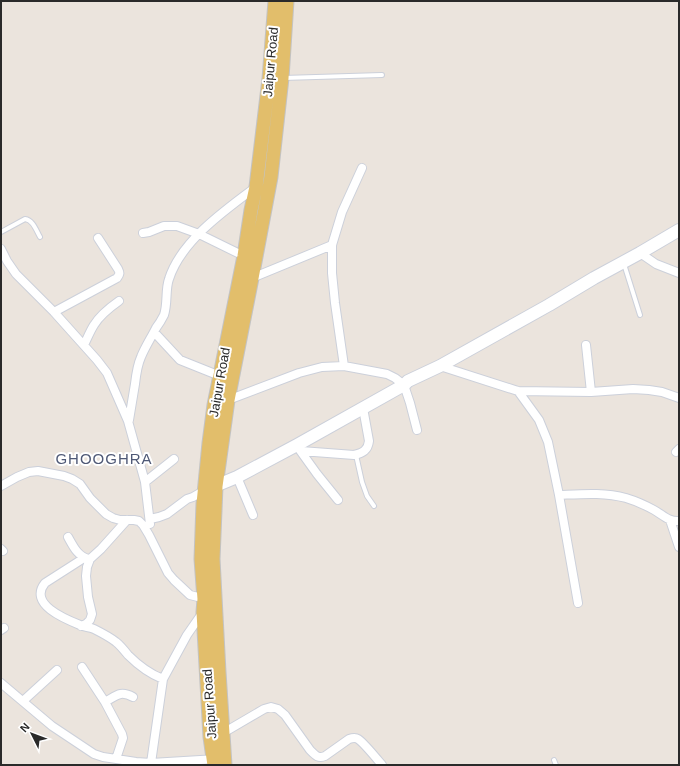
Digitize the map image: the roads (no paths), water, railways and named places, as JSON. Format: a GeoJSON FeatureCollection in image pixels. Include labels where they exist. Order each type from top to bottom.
{"type":"FeatureCollection","features":[{"type":"Feature","properties":{"kind":"main road","name":"Jaipur Road"},"geometry":{"type":"LineString","coordinates":[[210,488],[210,435],[214,405],[271,176],[275,78],[275,1]]}},
{"type":"Feature","properties":{"kind":"main road","name":"Jaipur Road"},"geometry":{"type":"LineString","coordinates":[[219,762],[223,733],[209,600],[201,559],[210,488],[228,400],[248,268],[251,210],[275,78],[287,1]]}},
{"type":"Feature","properties":{"kind":"main road","name":"Jaipur Road"},"geometry":{"type":"LineString","coordinates":[[209,600],[203,612],[210,730],[219,762]]}},
{"type":"Feature","properties":{"kind":"street"},"geometry":{"type":"LineString","coordinates":[[344,366],[332,273],[332,245],[342,212],[362,168]]}},
{"type":"Feature","properties":{"kind":"street"},"geometry":{"type":"LineString","coordinates":[[128,421],[136,373],[140,360],[164,316],[168,279],[175,265],[184,251],[199,234],[227,208],[256,187]]}},
{"type":"Feature","properties":{"kind":"street"},"geometry":{"type":"LineString","coordinates":[[143,233],[164,226],[177,226],[199,234],[248,268],[332,245]]}},
{"type":"Feature","properties":{"kind":"street"},"geometry":{"type":"LineString","coordinates":[[150,519],[167,514],[187,499],[299,448],[408,381],[440,366],[679,230]]}},
{"type":"Feature","properties":{"kind":"street"},"geometry":{"type":"LineString","coordinates":[[54,312],[120,275],[118,269],[98,238]]}},
{"type":"Feature","properties":{"kind":"street"},"geometry":{"type":"LineString","coordinates":[[1,249],[16,274],[54,312],[97,360],[106,373],[128,421],[145,482],[150,519],[150,535]]}},
{"type":"Feature","properties":{"kind":"street"},"geometry":{"type":"LineString","coordinates":[[640,253],[656,264],[679,273]]}},
{"type":"Feature","properties":{"kind":"street"},"geometry":{"type":"LineString","coordinates":[[84,345],[98,319],[104,312],[119,301]]}},
{"type":"Feature","properties":{"kind":"street"},"geometry":{"type":"LineString","coordinates":[[154,332],[180,360],[220,376]]}},
{"type":"Feature","properties":{"kind":"street"},"geometry":{"type":"LineString","coordinates":[[586,345],[591,392]]}},
{"type":"Feature","properties":{"kind":"street"},"geometry":{"type":"LineString","coordinates":[[228,400],[299,373],[322,367],[344,366],[387,374],[404,384],[417,430]]}},
{"type":"Feature","properties":{"kind":"street"},"geometry":{"type":"LineString","coordinates":[[440,366],[518,391],[591,392],[634,389],[662,392],[679,398]]}},
{"type":"Feature","properties":{"kind":"street"},"geometry":{"type":"LineString","coordinates":[[518,391],[539,420],[548,442],[578,603]]}},
{"type":"Feature","properties":{"kind":"street"},"geometry":{"type":"LineString","coordinates":[[299,448],[356,454],[362,453],[366,450],[369,441],[363,408]]}},
{"type":"Feature","properties":{"kind":"street"},"geometry":{"type":"LineString","coordinates":[[299,448],[317,474],[338,500]]}},
{"type":"Feature","properties":{"kind":"street"},"geometry":{"type":"LineString","coordinates":[[145,482],[174,459]]}},
{"type":"Feature","properties":{"kind":"street"},"geometry":{"type":"LineString","coordinates":[[1,486],[17,476],[38,470],[72,479],[80,484],[90,498],[106,514],[120,520],[139,521],[150,535],[168,573],[174,580],[190,595],[209,600]]}},
{"type":"Feature","properties":{"kind":"street"},"geometry":{"type":"LineString","coordinates":[[237,477],[253,515]]}},
{"type":"Feature","properties":{"kind":"street"},"geometry":{"type":"LineString","coordinates":[[559,496],[596,494],[613,495],[641,504],[675,522],[679,521]]}},
{"type":"Feature","properties":{"kind":"street"},"geometry":{"type":"LineString","coordinates":[[127,520],[101,549],[87,559],[45,583],[40,592],[46,607],[81,626],[94,629],[117,642],[136,662],[146,670],[163,679]]}},
{"type":"Feature","properties":{"kind":"street"},"geometry":{"type":"LineString","coordinates":[[670,520],[679,547]]}},
{"type":"Feature","properties":{"kind":"street"},"geometry":{"type":"LineString","coordinates":[[68,537],[74,548],[87,559],[86,576],[88,597],[92,614],[90,620],[81,626]]}},
{"type":"Feature","properties":{"kind":"street"},"geometry":{"type":"LineString","coordinates":[[151,763],[163,679],[186,635],[203,612]]}},
{"type":"Feature","properties":{"kind":"street"},"geometry":{"type":"LineString","coordinates":[[82,667],[105,702],[122,734],[123,738],[116,759]]}},
{"type":"Feature","properties":{"kind":"street"},"geometry":{"type":"LineString","coordinates":[[23,701],[57,670]]}},
{"type":"Feature","properties":{"kind":"street"},"geometry":{"type":"LineString","coordinates":[[1,683],[52,726],[94,754],[103,757],[151,763],[219,762]]}},
{"type":"Feature","properties":{"kind":"street"},"geometry":{"type":"LineString","coordinates":[[105,702],[123,693],[133,697]]}},
{"type":"Feature","properties":{"kind":"street"},"geometry":{"type":"LineString","coordinates":[[223,733],[264,708],[271,707],[278,709],[285,716],[310,750],[318,757],[321,758],[325,756],[349,739],[357,738],[382,765]]}},
{"type":"Feature","properties":{"kind":"lane"},"geometry":{"type":"LineString","coordinates":[[275,78],[382,75]]}},
{"type":"Feature","properties":{"kind":"lane"},"geometry":{"type":"LineString","coordinates":[[1,232],[25,219],[28,219],[32,222],[40,237]]}},
{"type":"Feature","properties":{"kind":"lane"},"geometry":{"type":"LineString","coordinates":[[624,262],[640,315]]}},
{"type":"Feature","properties":{"kind":"lane"},"geometry":{"type":"LineString","coordinates":[[356,454],[363,486],[367,496],[374,506]]}},
{"type":"Feature","properties":{"kind":"lane"},"geometry":{"type":"LineString","coordinates":[[554,760],[556,765]]}},
{"type":"Feature","properties":{"kind":"district","name":"GHOOGHRA"},"geometry":{"type":"Point","coordinates":[104,459]}}]}
